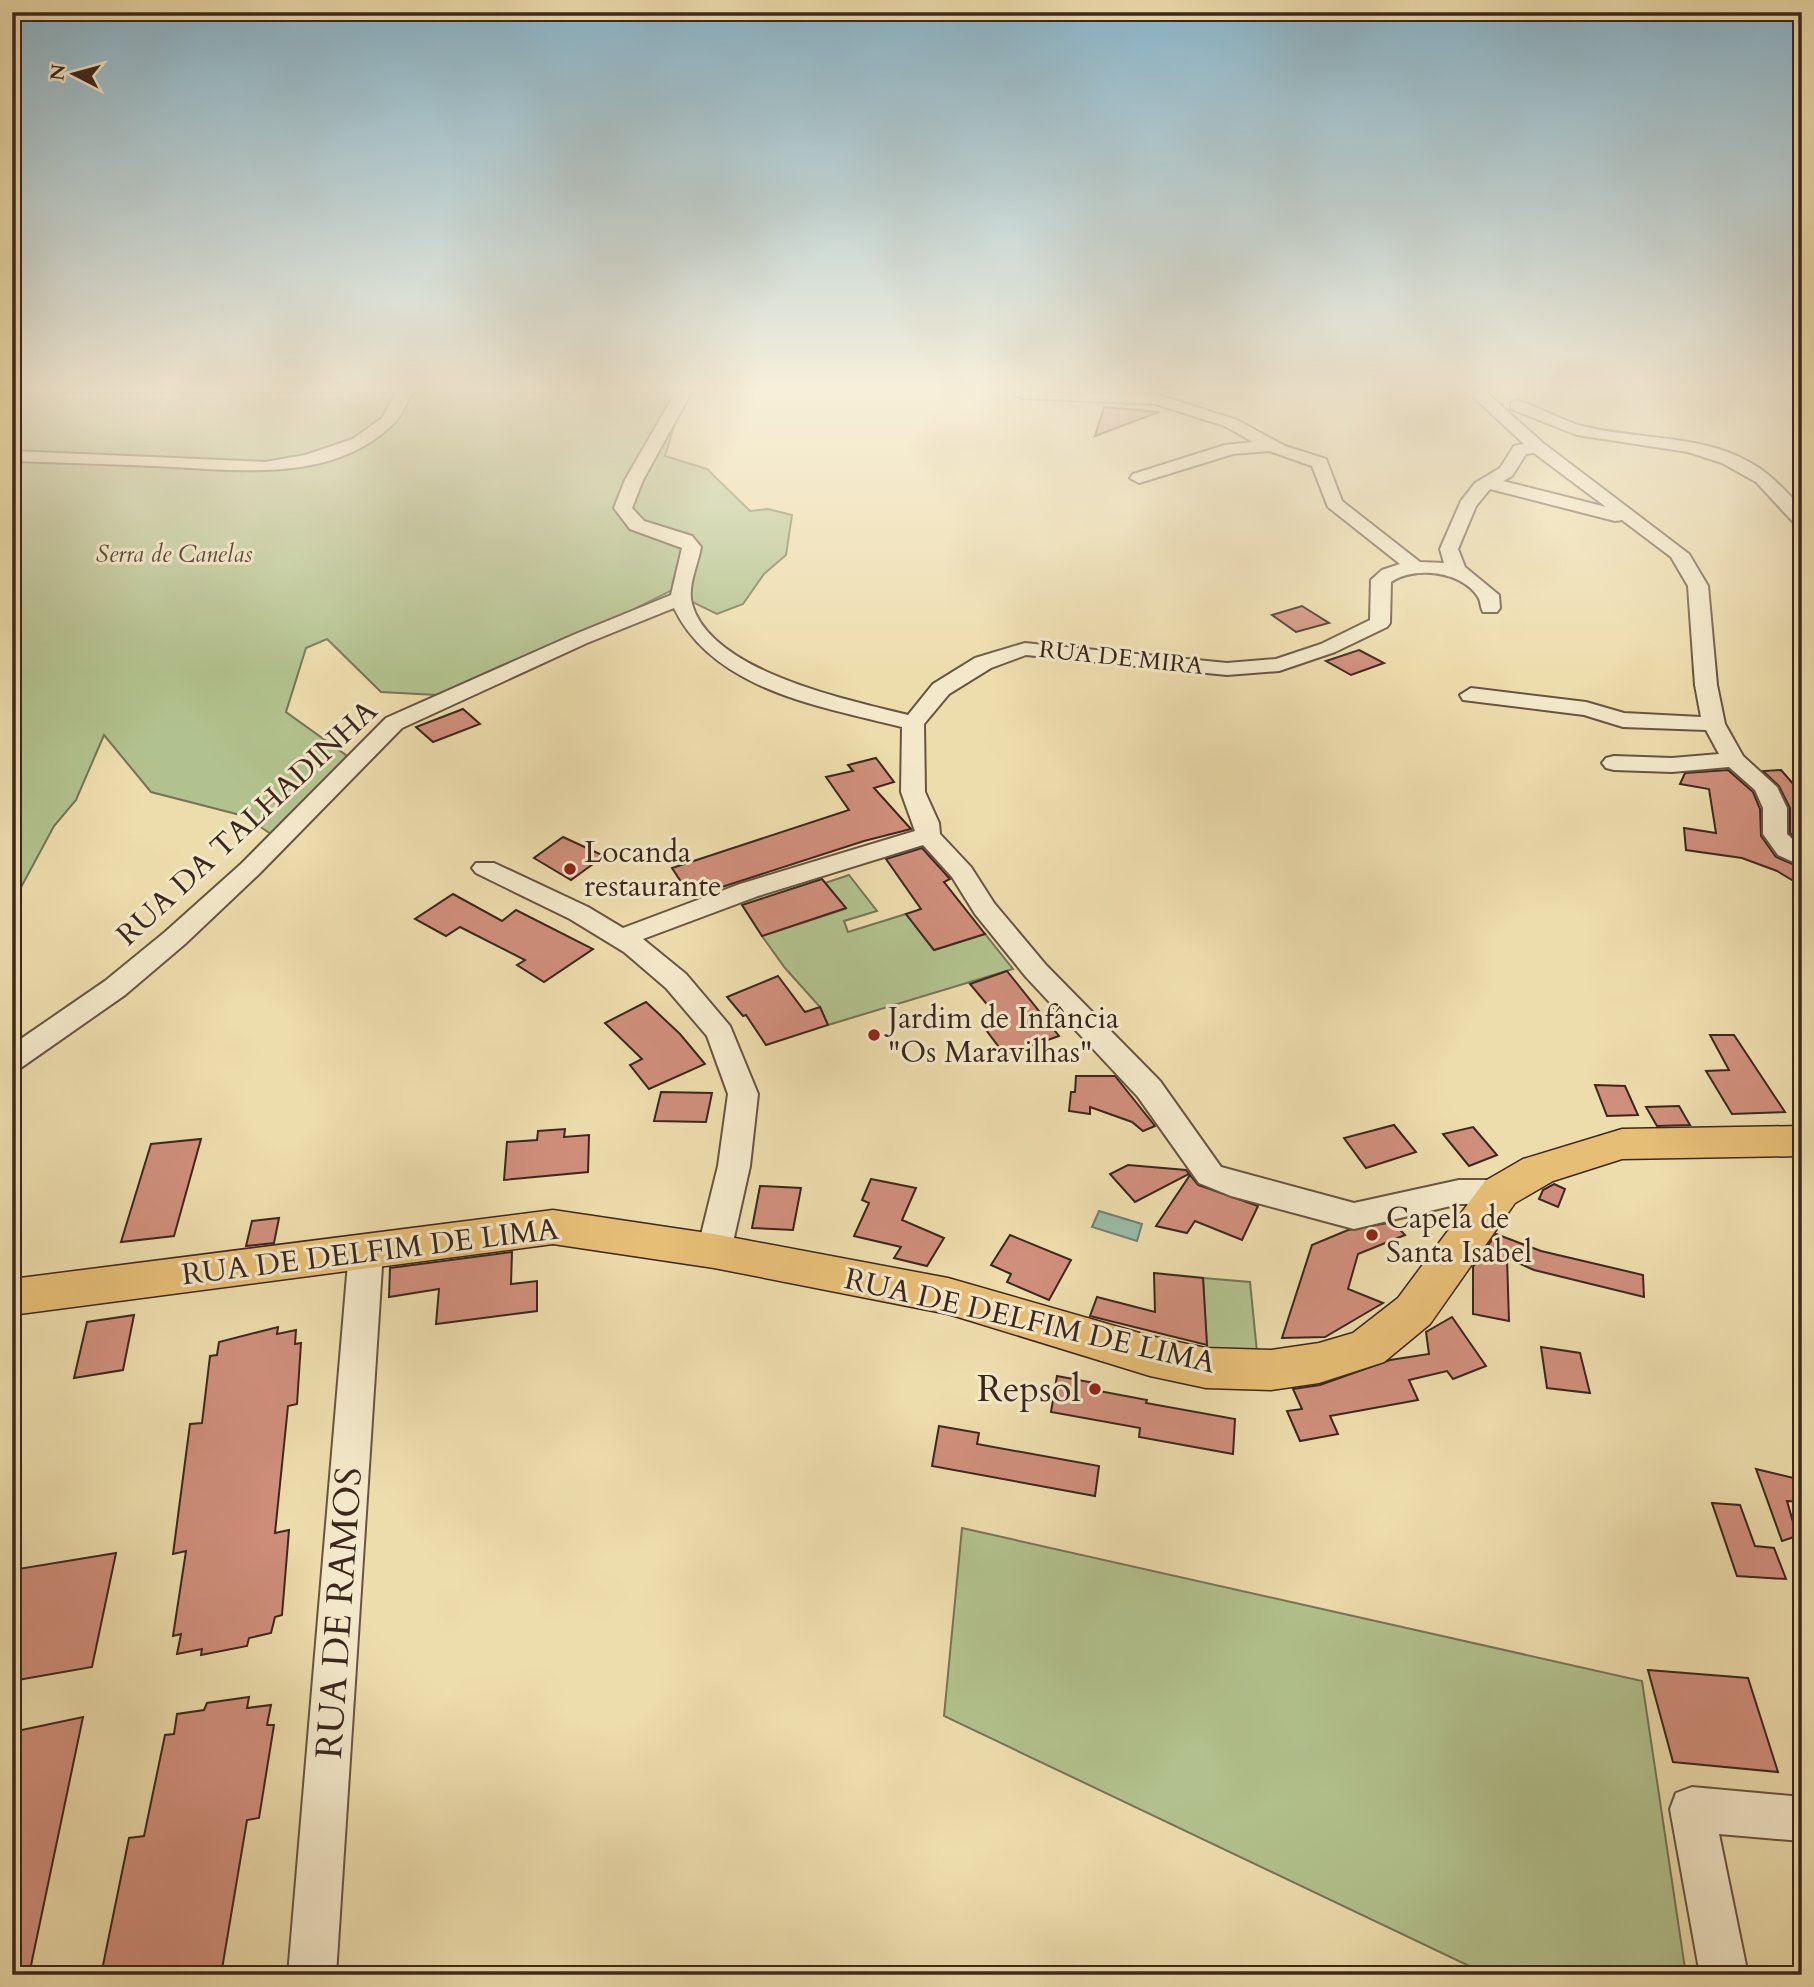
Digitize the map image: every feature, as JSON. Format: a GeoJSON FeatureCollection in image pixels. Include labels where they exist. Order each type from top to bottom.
{"type":"FeatureCollection","features":[{"type":"Feature","properties":{"kind":"main road","name":"RUA DE DELFIM DE LIMA"},"geometry":{"type":"LineString","coordinates":[[12,1297],[552,1227],[714,1251],[948,1296],[1150,1356],[1206,1368],[1271,1370],[1319,1363],[1368,1348],[1415,1311],[1500,1192],[1538,1170],[1622,1144],[1802,1141]]}},
{"type":"Feature","properties":{"kind":"street"},"geometry":{"type":"LineString","coordinates":[[632,486],[623,508],[637,525],[685,540],[692,547],[680,582],[682,598],[699,635],[726,657],[781,685],[913,723],[913,792],[927,823],[928,835],[962,873],[984,908],[1036,971],[1149,1089],[1210,1175],[1231,1184],[1353,1216],[1459,1192],[1500,1192]]}},
{"type":"Feature","properties":{"kind":"street"},"geometry":{"type":"LineString","coordinates":[[1328,486],[1334,503],[1415,567],[1456,570],[1489,595],[1490,608]]}},
{"type":"Feature","properties":{"kind":"street"},"geometry":{"type":"LineString","coordinates":[[1456,570],[1449,549],[1467,505],[1485,486]]}},
{"type":"Feature","properties":{"kind":"street"},"geometry":{"type":"LineString","coordinates":[[1499,486],[1566,501],[1631,521]]}},
{"type":"Feature","properties":{"kind":"street"},"geometry":{"type":"LineString","coordinates":[[1586,486],[1679,554],[1698,586],[1706,685],[1714,724],[1734,760],[1765,787],[1775,808],[1775,834],[1787,850],[1802,858]]}},
{"type":"Feature","properties":{"kind":"street"},"geometry":{"type":"LineString","coordinates":[[1768,486],[1802,520]]}},
{"type":"Feature","properties":{"kind":"street","name":"RUA DE MIRA"},"geometry":{"type":"LineString","coordinates":[[913,723],[941,688],[983,663],[1025,649],[1227,668],[1279,665],[1328,648],[1380,622],[1381,580],[1393,570],[1415,567]]}},
{"type":"Feature","properties":{"kind":"street","name":"RUA DA TALHADINHA"},"geometry":{"type":"LineString","coordinates":[[12,1060],[115,988],[175,938],[250,869],[394,723],[580,639],[682,598]]}},
{"type":"Feature","properties":{"kind":"street"},"geometry":{"type":"LineString","coordinates":[[1471,695],[1586,709],[1623,720],[1714,724]]}},
{"type":"Feature","properties":{"kind":"street"},"geometry":{"type":"LineString","coordinates":[[1614,762],[1672,765],[1734,760]]}},
{"type":"Feature","properties":{"kind":"street"},"geometry":{"type":"LineString","coordinates":[[621,938],[750,890],[928,835]]}},
{"type":"Feature","properties":{"kind":"street"},"geometry":{"type":"LineString","coordinates":[[485,868],[579,913],[621,938],[676,981],[720,1033],[743,1094],[734,1166],[714,1251]]}},
{"type":"Feature","properties":{"kind":"street","name":"RUA DE RAMOS"},"geometry":{"type":"LineString","coordinates":[[312,1975],[366,1251]]}},
{"type":"Feature","properties":{"kind":"street"},"geometry":{"type":"LineString","coordinates":[[1724,1975],[1692,1809],[1802,1819]]}},
{"type":"Feature","properties":{"kind":"green space","name":"Serra de Canelas"},"geometry":{"type":"Polygon","coordinates":[[[12,486],[724,486],[750,511],[768,509],[792,515],[786,555],[764,574],[743,604],[717,614],[670,591],[609,622],[437,695],[381,692],[327,639],[306,648],[286,712],[350,758],[274,836],[244,816],[151,792],[104,735],[76,800],[54,826],[12,904],[12,486]]]}},
{"type":"Feature","properties":{"kind":"green space"},"geometry":{"type":"Polygon","coordinates":[[[849,875],[877,911],[844,921],[848,932],[906,914],[934,950],[985,934],[1013,969],[828,1025],[820,1007],[785,968],[762,936],[845,909],[825,883],[849,875]]]}},
{"type":"Feature","properties":{"kind":"green space"},"geometry":{"type":"Polygon","coordinates":[[[1203,1278],[1250,1282],[1257,1352],[1207,1349],[1203,1278]]]}},
{"type":"Feature","properties":{"kind":"green space"},"geometry":{"type":"Polygon","coordinates":[[[962,1528],[1642,1681],[1686,1975],[1488,1975],[944,1716],[962,1528]]]}},
{"type":"Feature","properties":{"kind":"shaded area"},"geometry":{"type":"Polygon","coordinates":[[[1099,1211],[1142,1224],[1137,1241],[1092,1227],[1099,1211]]]}},
{"type":"Feature","properties":{"kind":"building"},"geometry":{"type":"Polygon","coordinates":[[[1302,606],[1329,623],[1296,632],[1272,615],[1302,606]]]}},
{"type":"Feature","properties":{"kind":"building"},"geometry":{"type":"Polygon","coordinates":[[[1359,650],[1384,663],[1351,675],[1326,661],[1359,650]]]}},
{"type":"Feature","properties":{"kind":"building"},"geometry":{"type":"Polygon","coordinates":[[[463,709],[480,724],[433,742],[416,727],[463,709]]]}},
{"type":"Feature","properties":{"kind":"building"},"geometry":{"type":"Polygon","coordinates":[[[876,758],[894,782],[874,788],[911,829],[864,841],[691,897],[672,868],[849,810],[826,777],[853,771],[848,765],[876,758]]]}},
{"type":"Feature","properties":{"kind":"building"},"geometry":{"type":"Polygon","coordinates":[[[1728,770],[1753,792],[1760,809],[1761,836],[1776,857],[1802,868],[1802,886],[1777,871],[1742,858],[1686,850],[1684,828],[1716,833],[1709,789],[1680,784],[1685,773],[1728,770]]]}},
{"type":"Feature","properties":{"kind":"building"},"geometry":{"type":"Polygon","coordinates":[[[1781,770],[1795,786],[1802,787],[1802,844],[1790,833],[1790,808],[1779,786],[1763,771],[1781,770]]]}},
{"type":"Feature","properties":{"kind":"building","name":"Locanda restaurante"},"geometry":{"type":"Polygon","coordinates":[[[563,837],[604,856],[571,880],[534,858],[563,837]]]}},
{"type":"Feature","properties":{"kind":"building"},"geometry":{"type":"Polygon","coordinates":[[[922,848],[950,879],[944,882],[985,934],[934,950],[906,914],[921,909],[886,859],[922,848]]]}},
{"type":"Feature","properties":{"kind":"building"},"geometry":{"type":"Polygon","coordinates":[[[822,879],[846,908],[762,936],[742,905],[822,879]]]}},
{"type":"Feature","properties":{"kind":"building"},"geometry":{"type":"Polygon","coordinates":[[[453,894],[502,921],[516,910],[593,949],[544,982],[517,965],[525,960],[460,927],[446,936],[415,919],[453,894]]]}},
{"type":"Feature","properties":{"kind":"building"},"geometry":{"type":"Polygon","coordinates":[[[1007,971],[1059,1036],[1005,1055],[983,1026],[1000,1020],[970,984],[1007,971]]]}},
{"type":"Feature","properties":{"kind":"building"},"geometry":{"type":"Polygon","coordinates":[[[778,976],[805,1012],[820,1007],[828,1025],[766,1045],[746,1015],[743,1016],[727,997],[778,976]]]}},
{"type":"Feature","properties":{"kind":"building"},"geometry":{"type":"Polygon","coordinates":[[[646,1002],[680,1034],[705,1064],[649,1089],[630,1065],[642,1059],[605,1023],[646,1002]]]}},
{"type":"Feature","properties":{"kind":"building"},"geometry":{"type":"Polygon","coordinates":[[[1710,1035],[1734,1035],[1785,1112],[1732,1114],[1706,1071],[1729,1070],[1710,1035]]]}},
{"type":"Feature","properties":{"kind":"building"},"geometry":{"type":"Polygon","coordinates":[[[1076,1076],[1115,1076],[1155,1126],[1143,1131],[1132,1122],[1090,1107],[1090,1114],[1069,1111],[1071,1092],[1075,1092],[1076,1076]]]}},
{"type":"Feature","properties":{"kind":"building"},"geometry":{"type":"Polygon","coordinates":[[[1595,1085],[1625,1086],[1638,1115],[1607,1116],[1595,1085]]]}},
{"type":"Feature","properties":{"kind":"building"},"geometry":{"type":"Polygon","coordinates":[[[661,1092],[712,1093],[706,1122],[654,1121],[661,1092]]]}},
{"type":"Feature","properties":{"kind":"building"},"geometry":{"type":"Polygon","coordinates":[[[1679,1106],[1690,1125],[1657,1126],[1646,1107],[1679,1106]]]}},
{"type":"Feature","properties":{"kind":"building"},"geometry":{"type":"Polygon","coordinates":[[[1394,1125],[1416,1152],[1366,1168],[1344,1138],[1394,1125]]]}},
{"type":"Feature","properties":{"kind":"building"},"geometry":{"type":"Polygon","coordinates":[[[1473,1127],[1497,1155],[1469,1166],[1443,1134],[1473,1127]]]}},
{"type":"Feature","properties":{"kind":"building"},"geometry":{"type":"Polygon","coordinates":[[[565,1129],[564,1137],[589,1135],[588,1172],[504,1180],[507,1142],[537,1140],[538,1131],[565,1129]]]}},
{"type":"Feature","properties":{"kind":"building"},"geometry":{"type":"Polygon","coordinates":[[[201,1139],[174,1236],[121,1242],[151,1144],[201,1139]]]}},
{"type":"Feature","properties":{"kind":"building"},"geometry":{"type":"Polygon","coordinates":[[[1128,1165],[1186,1170],[1189,1174],[1135,1202],[1110,1174],[1128,1165]]]}},
{"type":"Feature","properties":{"kind":"building"},"geometry":{"type":"Polygon","coordinates":[[[1190,1175],[1198,1185],[1258,1206],[1242,1240],[1195,1221],[1187,1233],[1156,1226],[1190,1175]]]}},
{"type":"Feature","properties":{"kind":"building"},"geometry":{"type":"Polygon","coordinates":[[[871,1179],[916,1188],[902,1220],[944,1238],[927,1266],[894,1258],[901,1247],[854,1236],[869,1203],[862,1200],[871,1179]]]}},
{"type":"Feature","properties":{"kind":"building"},"geometry":{"type":"Polygon","coordinates":[[[1554,1184],[1565,1189],[1558,1207],[1539,1199],[1543,1190],[1554,1184]]]}},
{"type":"Feature","properties":{"kind":"building"},"geometry":{"type":"Polygon","coordinates":[[[760,1186],[801,1188],[793,1230],[752,1228],[760,1186]]]}},
{"type":"Feature","properties":{"kind":"building"},"geometry":{"type":"Polygon","coordinates":[[[279,1218],[274,1243],[246,1246],[252,1221],[279,1218]]]}},
{"type":"Feature","properties":{"kind":"building"},"geometry":{"type":"Polygon","coordinates":[[[1393,1222],[1405,1235],[1358,1254],[1348,1289],[1383,1303],[1325,1337],[1282,1338],[1312,1245],[1348,1230],[1393,1222]]]}},
{"type":"Feature","properties":{"kind":"building"},"geometry":{"type":"Polygon","coordinates":[[[1496,1234],[1541,1251],[1643,1275],[1644,1297],[1534,1270],[1507,1258],[1509,1321],[1473,1314],[1473,1267],[1496,1234]]]}},
{"type":"Feature","properties":{"kind":"building"},"geometry":{"type":"Polygon","coordinates":[[[1010,1235],[1071,1260],[1049,1300],[1007,1282],[1011,1274],[991,1265],[1010,1235]]]}},
{"type":"Feature","properties":{"kind":"building"},"geometry":{"type":"Polygon","coordinates":[[[512,1252],[511,1284],[537,1281],[537,1311],[436,1324],[439,1289],[389,1297],[390,1268],[512,1252]]]}},
{"type":"Feature","properties":{"kind":"building"},"geometry":{"type":"Polygon","coordinates":[[[1154,1273],[1203,1278],[1207,1345],[1090,1316],[1097,1297],[1155,1312],[1154,1273]]]}},
{"type":"Feature","properties":{"kind":"building"},"geometry":{"type":"Polygon","coordinates":[[[134,1315],[123,1370],[74,1378],[87,1322],[134,1315]]]}},
{"type":"Feature","properties":{"kind":"building"},"geometry":{"type":"Polygon","coordinates":[[[1452,1317],[1486,1366],[1453,1379],[1447,1371],[1409,1380],[1418,1400],[1330,1416],[1338,1434],[1300,1441],[1287,1411],[1302,1409],[1293,1389],[1320,1385],[1390,1360],[1429,1354],[1426,1332],[1452,1317]]]}},
{"type":"Feature","properties":{"kind":"building"},"geometry":{"type":"Polygon","coordinates":[[[278,1327],[277,1334],[296,1330],[295,1344],[301,1343],[297,1404],[288,1406],[275,1533],[289,1530],[282,1615],[275,1617],[271,1633],[249,1638],[247,1646],[201,1655],[202,1649],[177,1654],[181,1634],[173,1636],[186,1551],[173,1554],[190,1424],[202,1423],[210,1356],[217,1355],[219,1342],[278,1327]]]}},
{"type":"Feature","properties":{"kind":"building"},"geometry":{"type":"Polygon","coordinates":[[[1541,1347],[1580,1353],[1590,1393],[1547,1388],[1541,1347]]]}},
{"type":"Feature","properties":{"kind":"building"},"geometry":{"type":"Polygon","coordinates":[[[1057,1376],[1100,1384],[1099,1391],[1147,1400],[1146,1403],[1235,1419],[1233,1454],[1139,1437],[1140,1428],[1051,1412],[1057,1376]]]}},
{"type":"Feature","properties":{"kind":"building"},"geometry":{"type":"Polygon","coordinates":[[[939,1426],[979,1433],[977,1444],[1099,1466],[1095,1496],[932,1466],[939,1426]]]}},
{"type":"Feature","properties":{"kind":"building"},"geometry":{"type":"Polygon","coordinates":[[[1756,1469],[1802,1480],[1802,1502],[1787,1501],[1797,1536],[1782,1541],[1756,1469]]]}},
{"type":"Feature","properties":{"kind":"building"},"geometry":{"type":"Polygon","coordinates":[[[1712,1503],[1740,1505],[1755,1546],[1774,1548],[1786,1579],[1737,1576],[1712,1503]]]}},
{"type":"Feature","properties":{"kind":"building"},"geometry":{"type":"Polygon","coordinates":[[[116,1553],[92,1667],[12,1681],[12,1570],[116,1553]]]}},
{"type":"Feature","properties":{"kind":"building"},"geometry":{"type":"Polygon","coordinates":[[[1648,1670],[1748,1678],[1778,1772],[1673,1762],[1648,1670]]]}},
{"type":"Feature","properties":{"kind":"building"},"geometry":{"type":"Polygon","coordinates":[[[249,1697],[247,1708],[271,1705],[267,1725],[274,1725],[259,1818],[247,1820],[221,1975],[101,1975],[129,1838],[144,1836],[165,1735],[174,1734],[177,1714],[204,1710],[207,1703],[249,1697]]]}},
{"type":"Feature","properties":{"kind":"building"},"geometry":{"type":"Polygon","coordinates":[[[83,1717],[29,1975],[12,1975],[12,1732],[83,1717]]]}},
{"type":"Feature","properties":{"kind":"place","name":"Locanda restaurante"},"geometry":{"type":"Point","coordinates":[570,869]}},
{"type":"Feature","properties":{"kind":"place","name":"Jardim de Infância \"Os Maravilhas\""},"geometry":{"type":"Point","coordinates":[874,1035]}},
{"type":"Feature","properties":{"kind":"place","name":"Capela de Santa Isabel"},"geometry":{"type":"Point","coordinates":[1372,1235]}},
{"type":"Feature","properties":{"kind":"place","name":"Repsol"},"geometry":{"type":"Point","coordinates":[1095,1389]}}]}
